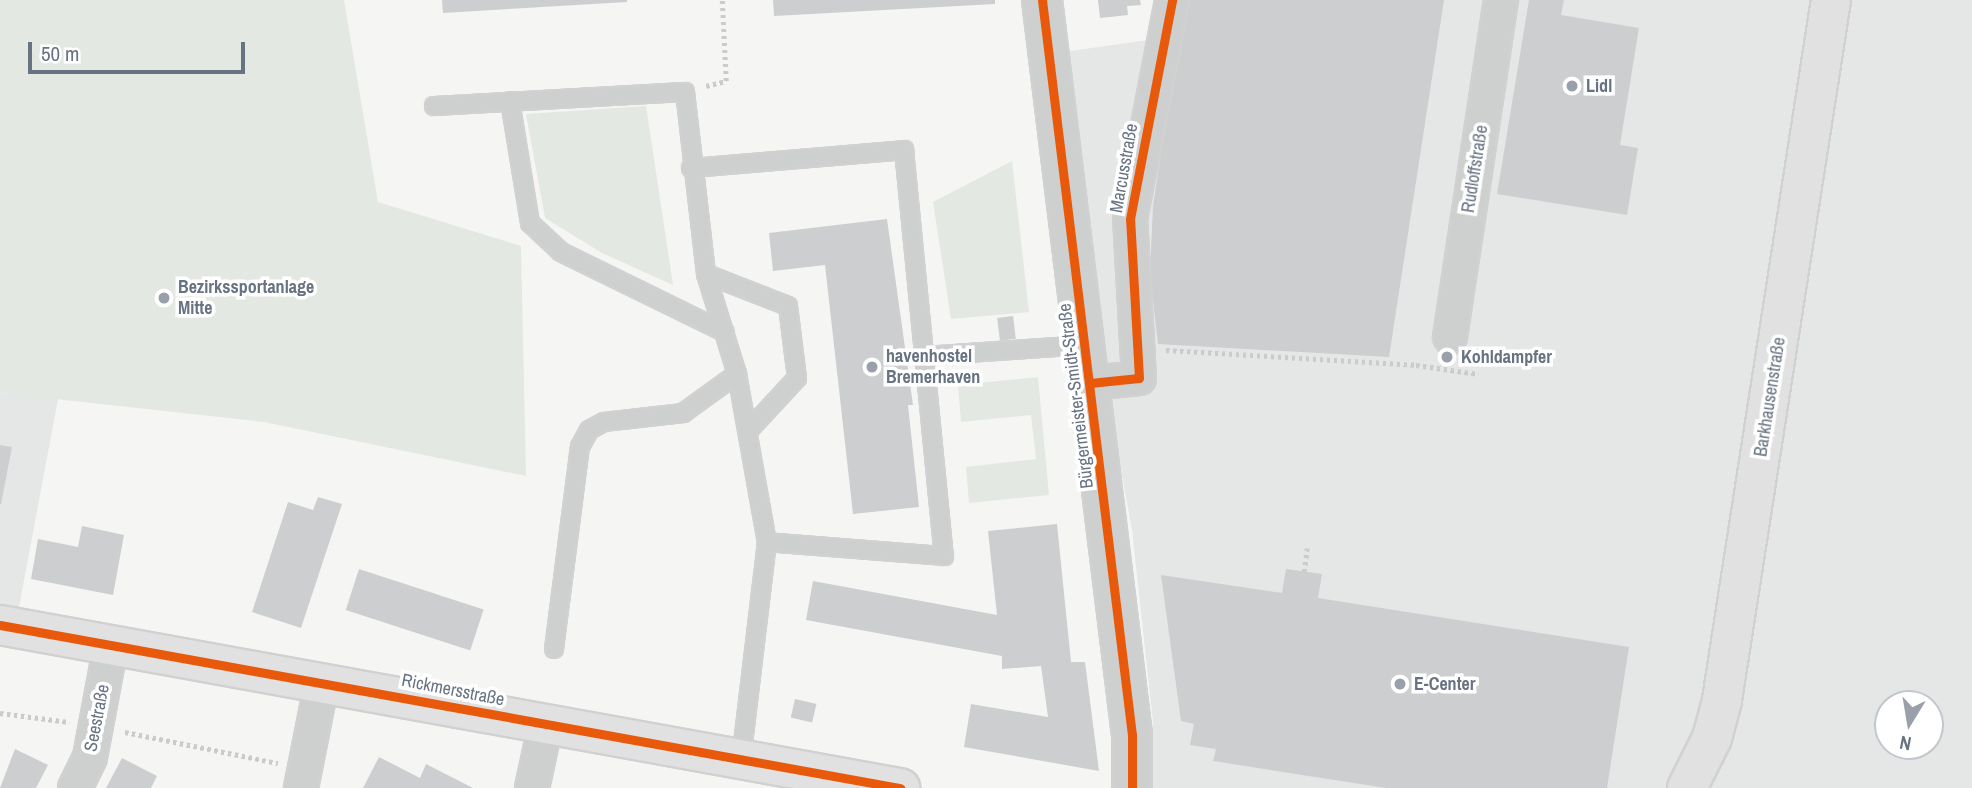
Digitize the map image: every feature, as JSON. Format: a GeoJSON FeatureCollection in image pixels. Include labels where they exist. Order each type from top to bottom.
{"type":"FeatureCollection","features":[{"type":"Feature","properties":{"kind":"main road","name":"Barkhausenstraße"},"geometry":{"type":"LineString","coordinates":[[1687,788],[1712,738],[1722,700],[1831,0]]}},
{"type":"Feature","properties":{"kind":"main road","name":"Rickmersstraße"},"geometry":{"type":"LineString","coordinates":[[0,625],[546,723],[741,762],[900,788]]}},
{"type":"Feature","properties":{"kind":"street","name":"Bürgermeister-Smidt-Straße"},"geometry":{"type":"LineString","coordinates":[[1042,0],[1132,735],[1132,788]]}},
{"type":"Feature","properties":{"kind":"street","name":"Marcusstraße"},"geometry":{"type":"LineString","coordinates":[[1090,383],[1139,378],[1130,219],[1171,0]]}},
{"type":"Feature","properties":{"kind":"street","name":"Rudloffstraße"},"geometry":{"type":"LineString","coordinates":[[1450,337],[1501,0]]}},
{"type":"Feature","properties":{"kind":"street","name":"Seestraße"},"geometry":{"type":"LineString","coordinates":[[75,788],[90,757],[111,645]]}},
{"type":"Feature","properties":{"kind":"street"},"geometry":{"type":"LineString","coordinates":[[303,778],[322,682]]}},
{"type":"Feature","properties":{"kind":"street"},"geometry":{"type":"LineString","coordinates":[[532,788],[546,723]]}},
{"type":"Feature","properties":{"kind":"lane"},"geometry":{"type":"LineString","coordinates":[[434,106],[685,92],[691,168],[706,274],[737,374],[749,430],[766,542],[741,762]]}},
{"type":"Feature","properties":{"kind":"lane"},"geometry":{"type":"LineString","coordinates":[[510,102],[530,223],[561,253],[724,332]]}},
{"type":"Feature","properties":{"kind":"lane"},"geometry":{"type":"LineString","coordinates":[[691,168],[904,150],[944,556],[766,542]]}},
{"type":"Feature","properties":{"kind":"lane"},"geometry":{"type":"LineString","coordinates":[[706,274],[788,306],[797,378],[749,430]]}},
{"type":"Feature","properties":{"kind":"lane"},"geometry":{"type":"LineString","coordinates":[[924,356],[1086,345]]}},
{"type":"Feature","properties":{"kind":"lane"},"geometry":{"type":"LineString","coordinates":[[554,649],[580,447],[589,430],[604,422],[683,413],[737,374]]}},
{"type":"Feature","properties":{"kind":"path"},"geometry":{"type":"LineString","coordinates":[[685,92],[726,80],[722,0]]}},
{"type":"Feature","properties":{"kind":"path"},"geometry":{"type":"LineString","coordinates":[[1138,349],[1416,365],[1478,374]]}},
{"type":"Feature","properties":{"kind":"path"},"geometry":{"type":"LineString","coordinates":[[1304,572],[1307,548]]}},
{"type":"Feature","properties":{"kind":"path"},"geometry":{"type":"LineString","coordinates":[[0,713],[96,726],[303,778]]}},
{"type":"Feature","properties":{"kind":"shaded area","name":"Bezirkssportanlage Mitte"},"geometry":{"type":"Polygon","coordinates":[[[0,0],[344,0],[378,202],[521,246],[526,476],[264,422],[0,393],[0,0]]]}},
{"type":"Feature","properties":{"kind":"shaded area"},"geometry":{"type":"Polygon","coordinates":[[[1161,0],[1972,0],[1972,788],[1147,788],[1153,722],[1132,530],[1102,365],[1063,52],[1155,39],[1161,0]]]}},
{"type":"Feature","properties":{"kind":"shaded area"},"geometry":{"type":"Polygon","coordinates":[[[646,106],[673,285],[602,253],[545,218],[526,114],[646,106]]]}},
{"type":"Feature","properties":{"kind":"shaded area"},"geometry":{"type":"Polygon","coordinates":[[[1012,161],[1029,312],[951,319],[933,202],[1012,161]]]}},
{"type":"Feature","properties":{"kind":"shaded area"},"geometry":{"type":"Polygon","coordinates":[[[1038,377],[1049,495],[969,503],[966,467],[1036,459],[1031,415],[961,422],[958,385],[1038,377]]]}},
{"type":"Feature","properties":{"kind":"shaded area"},"geometry":{"type":"Polygon","coordinates":[[[0,393],[58,399],[19,607],[0,604],[0,393]]]}},
{"type":"Feature","properties":{"kind":"building"},"geometry":{"type":"Polygon","coordinates":[[[442,0],[627,0],[627,2],[443,13],[442,0]]]}},
{"type":"Feature","properties":{"kind":"building"},"geometry":{"type":"Polygon","coordinates":[[[773,0],[995,0],[995,4],[774,16],[773,0]]]}},
{"type":"Feature","properties":{"kind":"building"},"geometry":{"type":"Polygon","coordinates":[[[1098,0],[1140,0],[1141,5],[1127,6],[1128,15],[1100,18],[1098,0]]]}},
{"type":"Feature","properties":{"kind":"building"},"geometry":{"type":"Polygon","coordinates":[[[1184,0],[1444,0],[1389,357],[1158,344],[1150,273],[1153,206],[1184,0]]]}},
{"type":"Feature","properties":{"kind":"building","name":"Lidl"},"geometry":{"type":"Polygon","coordinates":[[[1529,0],[1564,0],[1561,15],[1639,28],[1620,145],[1638,148],[1627,215],[1497,194],[1529,0]]]}},
{"type":"Feature","properties":{"kind":"building","name":"havenhostel Bremerhaven"},"geometry":{"type":"Polygon","coordinates":[[[887,219],[913,405],[908,405],[919,507],[853,514],[825,265],[773,271],[769,233],[887,219]]]}},
{"type":"Feature","properties":{"kind":"building"},"geometry":{"type":"Polygon","coordinates":[[[1013,316],[1016,339],[1000,341],[997,318],[1013,316]]]}},
{"type":"Feature","properties":{"kind":"building"},"geometry":{"type":"Polygon","coordinates":[[[0,445],[12,447],[1,504],[0,504],[0,445]]]}},
{"type":"Feature","properties":{"kind":"building"},"geometry":{"type":"Polygon","coordinates":[[[318,497],[342,504],[301,628],[252,612],[288,502],[313,510],[318,497]]]}},
{"type":"Feature","properties":{"kind":"building"},"geometry":{"type":"Polygon","coordinates":[[[1057,524],[1071,662],[1085,662],[1099,771],[964,747],[971,704],[1048,717],[1041,666],[1002,669],[1002,656],[806,620],[813,581],[997,615],[988,531],[1057,524]]]}},
{"type":"Feature","properties":{"kind":"building"},"geometry":{"type":"Polygon","coordinates":[[[82,526],[124,535],[113,595],[31,579],[38,539],[78,547],[82,526]]]}},
{"type":"Feature","properties":{"kind":"building"},"geometry":{"type":"Polygon","coordinates":[[[359,569],[484,609],[470,650],[346,610],[359,569]]]}},
{"type":"Feature","properties":{"kind":"building","name":"E-Center"},"geometry":{"type":"Polygon","coordinates":[[[1286,569],[1322,574],[1318,598],[1629,647],[1607,788],[1386,788],[1213,761],[1216,749],[1190,745],[1194,724],[1181,721],[1161,575],[1282,593],[1286,569]]]}},
{"type":"Feature","properties":{"kind":"building"},"geometry":{"type":"Polygon","coordinates":[[[795,699],[816,704],[812,722],[791,718],[795,699]]]}},
{"type":"Feature","properties":{"kind":"building"},"geometry":{"type":"Polygon","coordinates":[[[15,749],[48,765],[36,788],[0,788],[15,749]]]}},
{"type":"Feature","properties":{"kind":"building"},"geometry":{"type":"Polygon","coordinates":[[[379,757],[420,778],[426,764],[473,788],[363,788],[379,757]]]}},
{"type":"Feature","properties":{"kind":"building"},"geometry":{"type":"Polygon","coordinates":[[[122,758],[157,776],[151,788],[106,788],[122,758]]]}},
{"type":"Feature","properties":{"kind":"cycle path"},"geometry":{"type":"LineString","coordinates":[[1042,0],[1132,735],[1132,788]]}},
{"type":"Feature","properties":{"kind":"cycle path"},"geometry":{"type":"LineString","coordinates":[[1090,383],[1139,378],[1130,219],[1172,0]]}},
{"type":"Feature","properties":{"kind":"cycle path"},"geometry":{"type":"LineString","coordinates":[[0,625],[900,788]]}},
{"type":"Feature","properties":{"kind":"place","name":"Lidl"},"geometry":{"type":"Point","coordinates":[1572,86]}},
{"type":"Feature","properties":{"kind":"place","name":"Bezirkssportanlage Mitte"},"geometry":{"type":"Point","coordinates":[164,298]}},
{"type":"Feature","properties":{"kind":"place","name":"Kohldampfer"},"geometry":{"type":"Point","coordinates":[1447,357]}},
{"type":"Feature","properties":{"kind":"place","name":"havenhostel Bremerhaven"},"geometry":{"type":"Point","coordinates":[872,367]}},
{"type":"Feature","properties":{"kind":"place","name":"E-Center"},"geometry":{"type":"Point","coordinates":[1400,684]}}]}
